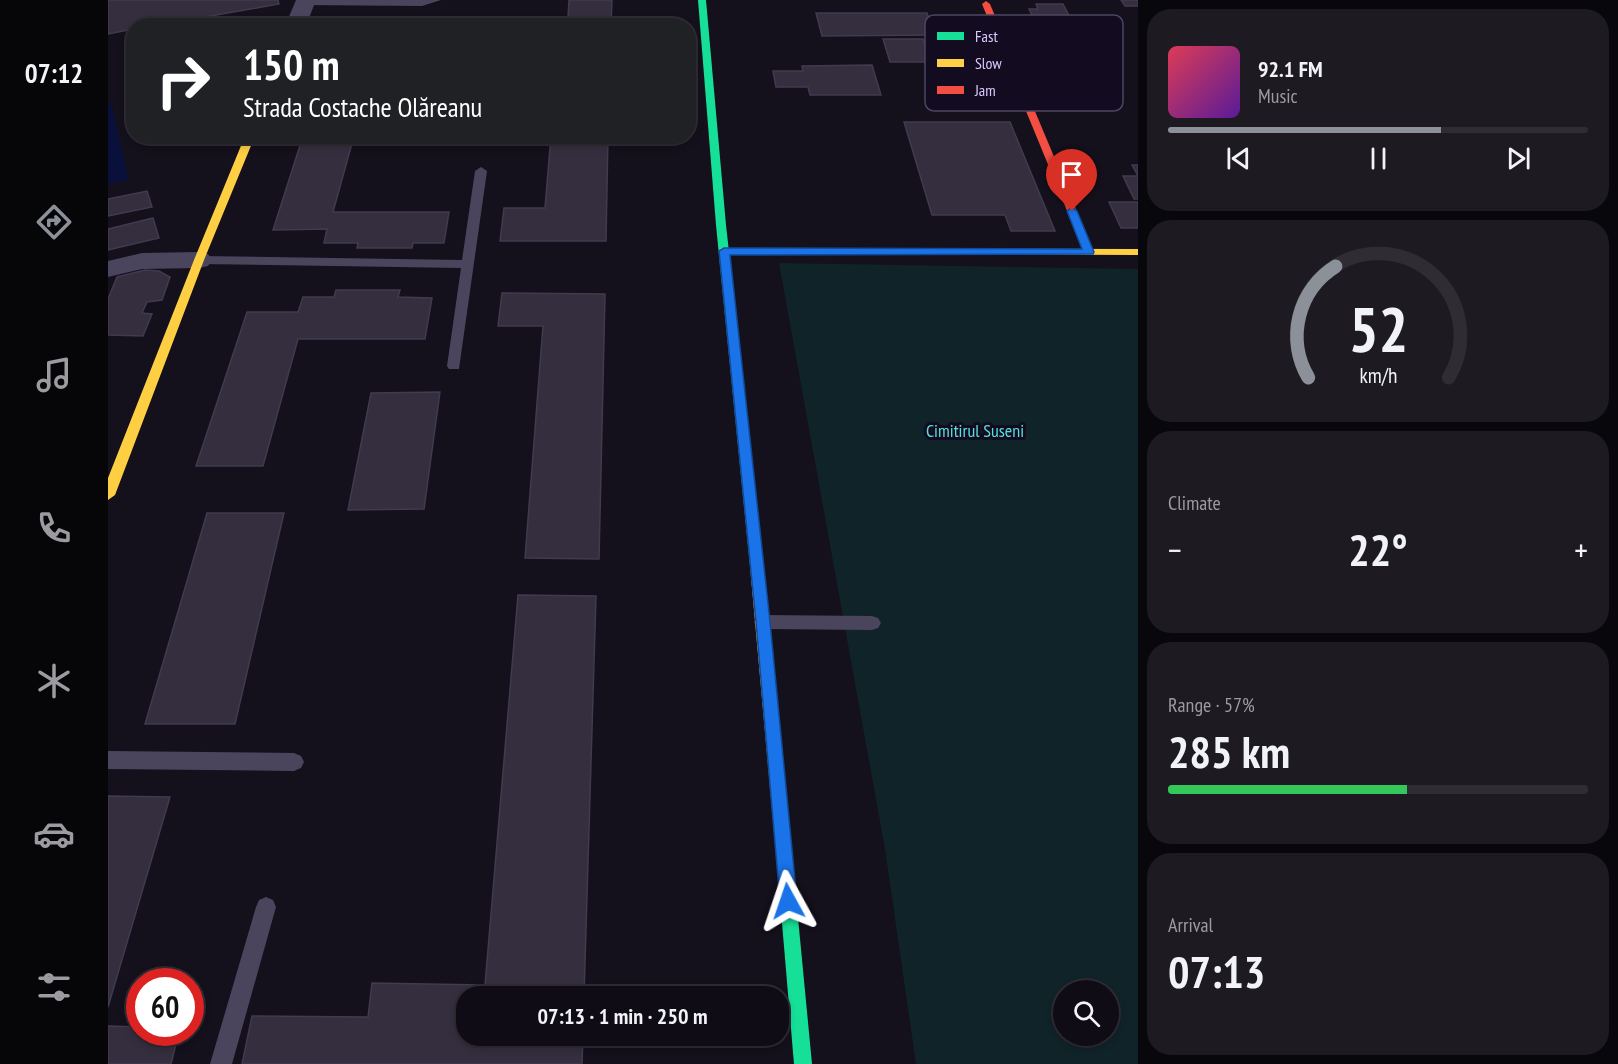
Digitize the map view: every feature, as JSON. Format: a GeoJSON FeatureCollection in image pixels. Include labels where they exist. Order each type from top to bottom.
{"type":"FeatureCollection","features":[{"type":"Feature","properties":{"kind":"street"},"geometry":{"type":"LineString","coordinates":[[702,0],[724,251],[763,622],[803,1064]]}},
{"type":"Feature","properties":{"kind":"street"},"geometry":{"type":"LineString","coordinates":[[298,18],[305,1]]}},
{"type":"Feature","properties":{"kind":"street"},"geometry":{"type":"LineString","coordinates":[[986,4],[991,15]]}},
{"type":"Feature","properties":{"kind":"street"},"geometry":{"type":"LineString","coordinates":[[1030,111],[1089,252]]}},
{"type":"Feature","properties":{"kind":"street"},"geometry":{"type":"LineString","coordinates":[[108,495],[247,144]]}},
{"type":"Feature","properties":{"kind":"street"},"geometry":{"type":"LineString","coordinates":[[724,251],[1138,252]]}},
{"type":"Feature","properties":{"kind":"street"},"geometry":{"type":"LineString","coordinates":[[108,269],[142,261],[199,260]]}},
{"type":"Feature","properties":{"kind":"lane"},"geometry":{"type":"LineString","coordinates":[[305,1],[422,3],[436,0]]}},
{"type":"Feature","properties":{"kind":"lane"},"geometry":{"type":"LineString","coordinates":[[454,366],[481,171]]}},
{"type":"Feature","properties":{"kind":"lane"},"geometry":{"type":"LineString","coordinates":[[199,260],[468,264]]}},
{"type":"Feature","properties":{"kind":"lane"},"geometry":{"type":"LineString","coordinates":[[763,622],[872,623]]}},
{"type":"Feature","properties":{"kind":"lane"},"geometry":{"type":"LineString","coordinates":[[108,760],[294,762]]}},
{"type":"Feature","properties":{"kind":"lane"},"geometry":{"type":"LineString","coordinates":[[221,1064],[266,907]]}},
{"type":"Feature","properties":{"kind":"green space","name":"Cimitirul Suseni"},"geometry":{"type":"Polygon","coordinates":[[[779,263],[1138,269],[1138,1064],[916,1064],[885,849],[779,263]]]}},
{"type":"Feature","properties":{"kind":"shaded area"},"geometry":{"type":"Polygon","coordinates":[[[111,102],[129,180],[108,184],[108,103],[111,102]]]}},
{"type":"Feature","properties":{"kind":"building"},"geometry":{"type":"Polygon","coordinates":[[[108,0],[278,0],[279,4],[199,18],[126,18],[126,31],[108,34],[108,0]]]}},
{"type":"Feature","properties":{"kind":"building"},"geometry":{"type":"Polygon","coordinates":[[[569,0],[612,0],[611,18],[568,18],[569,0]]]}},
{"type":"Feature","properties":{"kind":"building"},"geometry":{"type":"Polygon","coordinates":[[[1121,0],[1138,0],[1138,6],[1125,6],[1121,0]]]}},
{"type":"Feature","properties":{"kind":"building"},"geometry":{"type":"Polygon","coordinates":[[[1036,4],[1063,4],[1069,15],[1032,15],[1029,9],[1038,9],[1036,4]]]}},
{"type":"Feature","properties":{"kind":"building"},"geometry":{"type":"Polygon","coordinates":[[[816,13],[927,13],[928,15],[925,15],[925,35],[822,36],[816,13]]]}},
{"type":"Feature","properties":{"kind":"building"},"geometry":{"type":"Polygon","coordinates":[[[883,39],[923,39],[925,62],[890,62],[883,39]]]}},
{"type":"Feature","properties":{"kind":"building"},"geometry":{"type":"Polygon","coordinates":[[[872,65],[881,95],[810,95],[808,87],[776,87],[773,71],[803,71],[802,66],[872,65]]]}},
{"type":"Feature","properties":{"kind":"building"},"geometry":{"type":"Polygon","coordinates":[[[904,122],[1010,122],[1055,231],[1011,231],[1005,215],[932,215],[904,122]]]}},
{"type":"Feature","properties":{"kind":"building"},"geometry":{"type":"Polygon","coordinates":[[[300,144],[352,144],[333,212],[449,212],[444,243],[413,243],[412,248],[357,248],[358,243],[324,243],[327,229],[273,230],[300,144]]]}},
{"type":"Feature","properties":{"kind":"building"},"geometry":{"type":"Polygon","coordinates":[[[550,144],[608,144],[606,241],[500,241],[504,208],[545,208],[550,144]]]}},
{"type":"Feature","properties":{"kind":"building"},"geometry":{"type":"Polygon","coordinates":[[[1132,165],[1138,165],[1138,176],[1132,165]]]}},
{"type":"Feature","properties":{"kind":"building"},"geometry":{"type":"Polygon","coordinates":[[[1123,176],[1138,176],[1138,199],[1134,199],[1123,176]]]}},
{"type":"Feature","properties":{"kind":"building"},"geometry":{"type":"Polygon","coordinates":[[[147,191],[152,207],[108,216],[108,199],[147,191]]]}},
{"type":"Feature","properties":{"kind":"building"},"geometry":{"type":"Polygon","coordinates":[[[1109,202],[1138,202],[1138,228],[1121,228],[1109,202]]]}},
{"type":"Feature","properties":{"kind":"building"},"geometry":{"type":"Polygon","coordinates":[[[153,218],[159,238],[108,250],[108,229],[153,218]]]}},
{"type":"Feature","properties":{"kind":"building"},"geometry":{"type":"Polygon","coordinates":[[[145,270],[159,271],[170,277],[162,300],[147,302],[142,313],[152,314],[143,336],[108,335],[108,299],[117,277],[145,270]]]}},
{"type":"Feature","properties":{"kind":"building"},"geometry":{"type":"Polygon","coordinates":[[[336,290],[400,290],[398,297],[432,298],[425,339],[298,339],[263,466],[196,466],[247,312],[298,312],[303,297],[334,297],[336,290]]]}},
{"type":"Feature","properties":{"kind":"building"},"geometry":{"type":"Polygon","coordinates":[[[502,293],[605,294],[599,559],[525,558],[543,326],[498,326],[502,293]]]}},
{"type":"Feature","properties":{"kind":"building"},"geometry":{"type":"Polygon","coordinates":[[[440,392],[424,509],[348,510],[371,393],[440,392]]]}},
{"type":"Feature","properties":{"kind":"building"},"geometry":{"type":"Polygon","coordinates":[[[207,513],[284,513],[235,724],[145,724],[207,513]]]}},
{"type":"Feature","properties":{"kind":"building"},"geometry":{"type":"Polygon","coordinates":[[[518,595],[596,596],[584,986],[456,986],[456,1046],[583,1046],[582,1064],[242,1064],[252,1016],[368,1017],[372,983],[485,985],[518,595]]]}},
{"type":"Feature","properties":{"kind":"building"},"geometry":{"type":"Polygon","coordinates":[[[108,796],[170,797],[108,1007],[108,796]]]}},
{"type":"Feature","properties":{"kind":"building"},"geometry":{"type":"Polygon","coordinates":[[[108,1026],[126,1027],[126,1046],[176,1046],[171,1064],[108,1064],[108,1026]]]}},
{"type":"Feature","properties":{"kind":"traffic: fast"},"geometry":{"type":"LineString","coordinates":[[702,0],[721,225],[757,566]]}},
{"type":"Feature","properties":{"kind":"traffic: fast"},"geometry":{"type":"LineString","coordinates":[[786,876],[803,1064]]}},
{"type":"Feature","properties":{"kind":"traffic: slow"},"geometry":{"type":"LineString","coordinates":[[108,495],[247,144]]}},
{"type":"Feature","properties":{"kind":"traffic: slow"},"geometry":{"type":"LineString","coordinates":[[724,251],[1138,252]]}},
{"type":"Feature","properties":{"kind":"traffic: slow"},"geometry":{"type":"LineString","coordinates":[[757,566],[786,876]]}},
{"type":"Feature","properties":{"kind":"traffic: jam"},"geometry":{"type":"LineString","coordinates":[[986,4],[991,15]]}},
{"type":"Feature","properties":{"kind":"traffic: jam"},"geometry":{"type":"LineString","coordinates":[[1030,111],[1089,252]]}},
{"type":"Feature","properties":{"kind":"route"},"geometry":{"type":"LineString","coordinates":[[788,901],[763,622],[724,251],[1089,252],[1072,211]]}}]}
